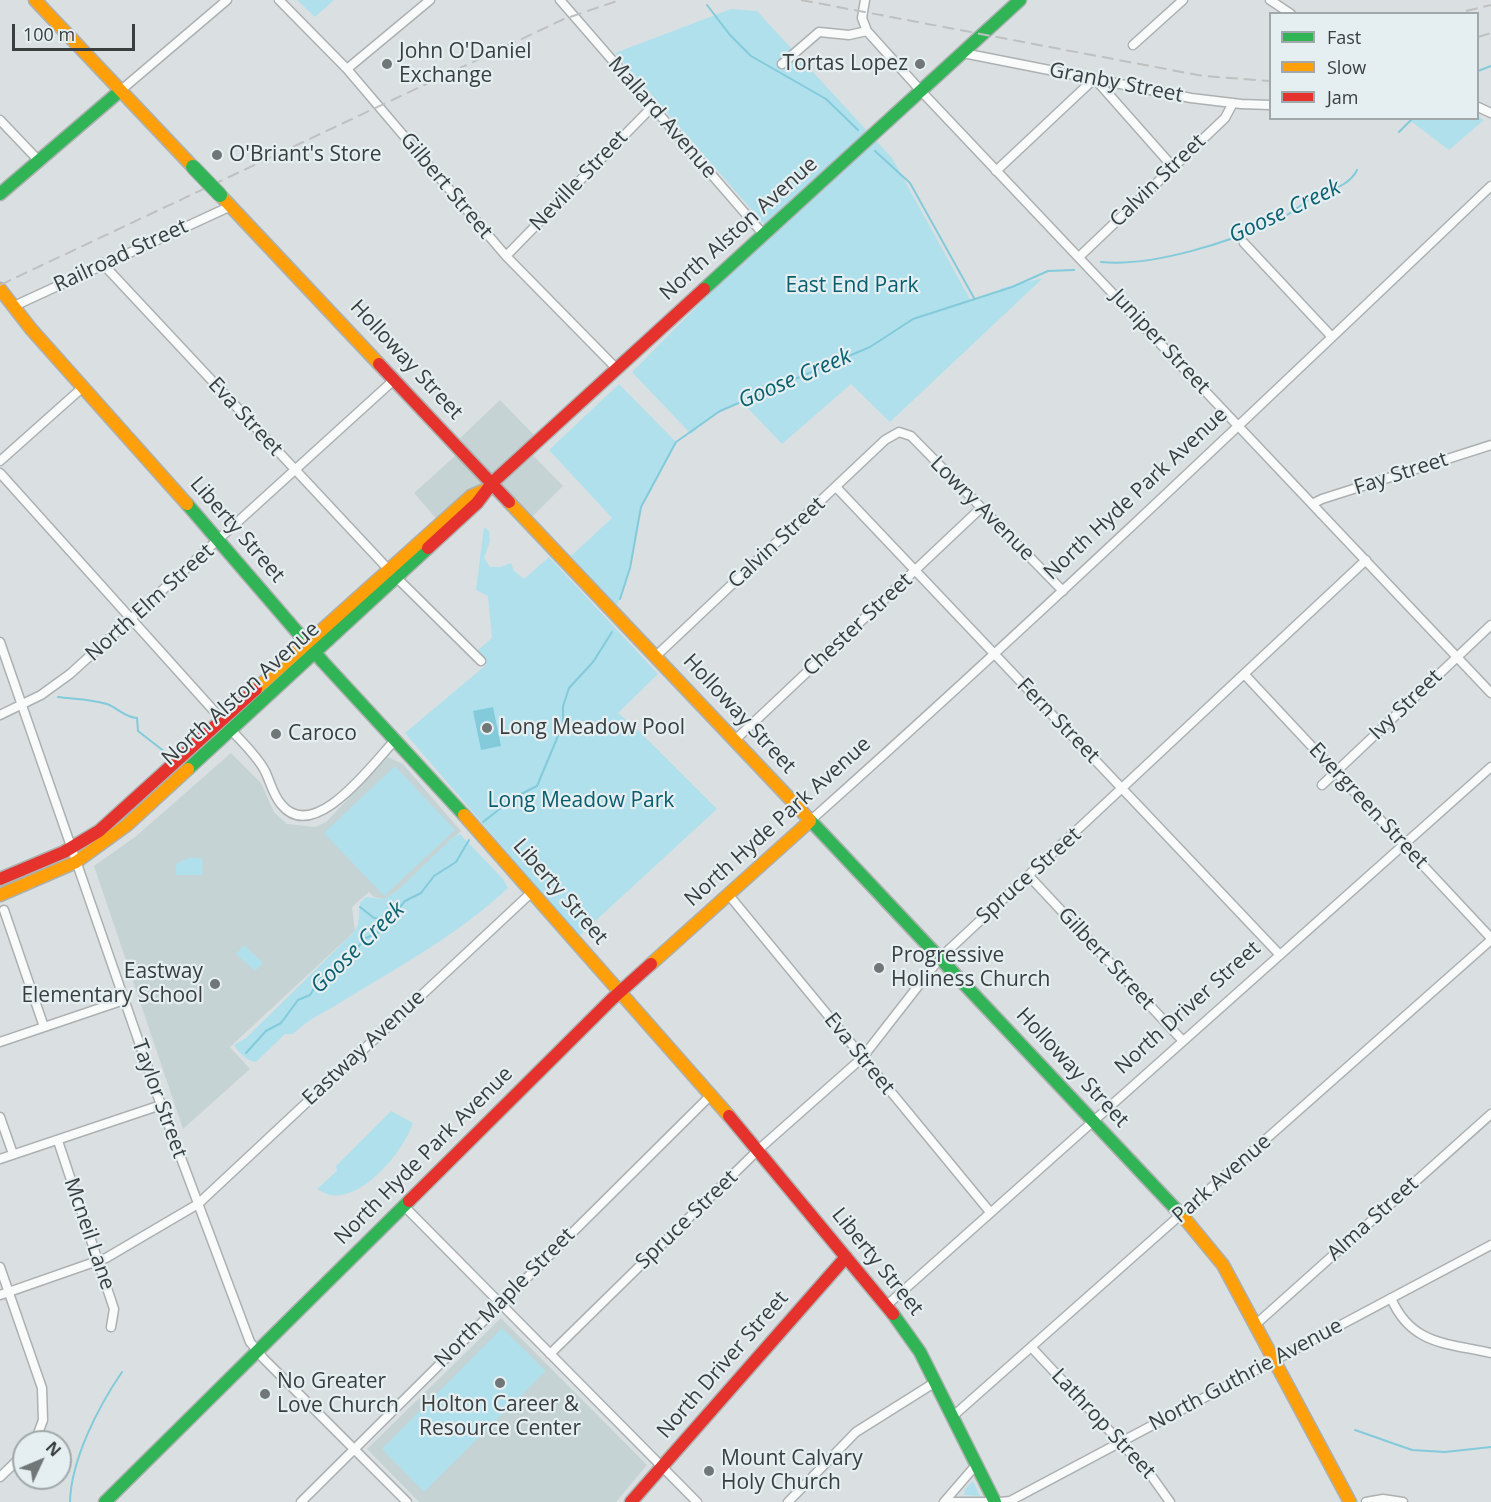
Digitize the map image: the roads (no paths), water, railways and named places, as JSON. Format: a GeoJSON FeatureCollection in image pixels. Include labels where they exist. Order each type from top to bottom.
{"type":"FeatureCollection","features":[{"type":"Feature","properties":{"kind":"main road","name":"Holloway Street"},"geometry":{"type":"LineString","coordinates":[[35,0],[395,379],[489,486],[656,656],[1217,1254],[1350,1502]]}},
{"type":"Feature","properties":{"kind":"main road","name":"North Alston Avenue"},"geometry":{"type":"LineString","coordinates":[[0,895],[127,825],[227,726],[393,574],[477,503],[489,486],[1020,0]]}},
{"type":"Feature","properties":{"kind":"main road"},"geometry":{"type":"LineString","coordinates":[[0,194],[120,90]]}},
{"type":"Feature","properties":{"kind":"main road","name":"Liberty Street"},"geometry":{"type":"LineString","coordinates":[[0,289],[12,307],[82,388],[219,540],[312,649],[396,739],[711,1095],[887,1305],[920,1352],[995,1502]]}},
{"type":"Feature","properties":{"kind":"main road","name":"North Hyde Park Avenue"},"geometry":{"type":"LineString","coordinates":[[105,1502],[619,992],[810,821]]}},
{"type":"Feature","properties":{"kind":"main road","name":"North Alston Avenue"},"geometry":{"type":"LineString","coordinates":[[0,879],[73,856]]}},
{"type":"Feature","properties":{"kind":"main road","name":"North Driver Street"},"geometry":{"type":"LineString","coordinates":[[631,1502],[846,1257]]}},
{"type":"Feature","properties":{"kind":"street"},"geometry":{"type":"LineString","coordinates":[[120,90],[227,0]]}},
{"type":"Feature","properties":{"kind":"street","name":"Gilbert Street"},"geometry":{"type":"LineString","coordinates":[[279,0],[347,69],[506,256],[617,369]]}},
{"type":"Feature","properties":{"kind":"street"},"geometry":{"type":"LineString","coordinates":[[347,69],[430,0]]}},
{"type":"Feature","properties":{"kind":"street","name":"Mallard Avenue"},"geometry":{"type":"LineString","coordinates":[[561,0],[764,235]]}},
{"type":"Feature","properties":{"kind":"street","name":"Juniper Street"},"geometry":{"type":"LineString","coordinates":[[865,0],[862,12],[867,31],[921,91],[1080,256],[1491,693]]}},
{"type":"Feature","properties":{"kind":"street"},"geometry":{"type":"LineString","coordinates":[[1133,45],[1183,0]]}},
{"type":"Feature","properties":{"kind":"street"},"geometry":{"type":"LineString","coordinates":[[1270,0],[1288,12]]}},
{"type":"Feature","properties":{"kind":"street"},"geometry":{"type":"LineString","coordinates":[[782,64],[819,32],[849,35],[867,31]]}},
{"type":"Feature","properties":{"kind":"street","name":"Granby Street"},"geometry":{"type":"LineString","coordinates":[[963,53],[1095,80],[1233,103],[1269,105]]}},
{"type":"Feature","properties":{"kind":"street"},"geometry":{"type":"LineString","coordinates":[[996,171],[1095,80],[1173,167]]}},
{"type":"Feature","properties":{"kind":"street","name":"Calvin Street"},"geometry":{"type":"LineString","coordinates":[[1080,256],[1225,118],[1233,103]]}},
{"type":"Feature","properties":{"kind":"street","name":"Neville Street"},"geometry":{"type":"LineString","coordinates":[[506,256],[652,107]]}},
{"type":"Feature","properties":{"kind":"street"},"geometry":{"type":"LineString","coordinates":[[0,120],[39,161]]}},
{"type":"Feature","properties":{"kind":"street","name":"North Hyde Park Avenue"},"geometry":{"type":"LineString","coordinates":[[810,821],[1063,591],[1491,186]]}},
{"type":"Feature","properties":{"kind":"street","name":"Railroad Street"},"geometry":{"type":"LineString","coordinates":[[12,307],[102,263],[231,206]]}},
{"type":"Feature","properties":{"kind":"street"},"geometry":{"type":"LineString","coordinates":[[1244,243],[1332,337]]}},
{"type":"Feature","properties":{"kind":"street","name":"Eva Street"},"geometry":{"type":"LineString","coordinates":[[102,263],[393,574],[481,661]]}},
{"type":"Feature","properties":{"kind":"street","name":"North Elm Street"},"geometry":{"type":"LineString","coordinates":[[0,715],[48,691],[70,674],[395,379]]}},
{"type":"Feature","properties":{"kind":"street"},"geometry":{"type":"LineString","coordinates":[[0,461],[82,388]]}},
{"type":"Feature","properties":{"kind":"street","name":"Calvin Street"},"geometry":{"type":"LineString","coordinates":[[656,656],[885,440],[898,432]]}},
{"type":"Feature","properties":{"kind":"street","name":"Lowry Avenue"},"geometry":{"type":"LineString","coordinates":[[898,432],[911,436],[1063,591]]}},
{"type":"Feature","properties":{"kind":"street","name":"Fay Street"},"geometry":{"type":"LineString","coordinates":[[1312,504],[1491,445]]}},
{"type":"Feature","properties":{"kind":"street"},"geometry":{"type":"LineString","coordinates":[[0,473],[262,766],[280,803],[292,813],[306,816],[330,807],[396,739]]}},
{"type":"Feature","properties":{"kind":"street","name":"Fern Street"},"geometry":{"type":"LineString","coordinates":[[836,487],[1280,955]]}},
{"type":"Feature","properties":{"kind":"street","name":"Chester Street"},"geometry":{"type":"LineString","coordinates":[[735,740],[981,508]]}},
{"type":"Feature","properties":{"kind":"street","name":"Spruce Street"},"geometry":{"type":"LineString","coordinates":[[550,1354],[758,1150],[862,1058],[940,958],[1366,560]]}},
{"type":"Feature","properties":{"kind":"street","name":"Ivy Street"},"geometry":{"type":"LineString","coordinates":[[1322,786],[1491,625]]}},
{"type":"Feature","properties":{"kind":"street","name":"Taylor Street"},"geometry":{"type":"LineString","coordinates":[[0,642],[161,1105],[250,1342],[256,1351],[407,1502]]}},
{"type":"Feature","properties":{"kind":"street","name":"Evergreen Street"},"geometry":{"type":"LineString","coordinates":[[1245,675],[1491,939]]}},
{"type":"Feature","properties":{"kind":"street","name":"North Driver Street"},"geometry":{"type":"LineString","coordinates":[[887,1305],[1491,767]]}},
{"type":"Feature","properties":{"kind":"street","name":"Gilbert Street"},"geometry":{"type":"LineString","coordinates":[[1029,876],[1183,1041]]}},
{"type":"Feature","properties":{"kind":"street","name":"Eastway Avenue"},"geometry":{"type":"LineString","coordinates":[[4,1293],[98,1261],[198,1204],[532,892]]}},
{"type":"Feature","properties":{"kind":"street","name":"Eva Street"},"geometry":{"type":"LineString","coordinates":[[728,894],[990,1212]]}},
{"type":"Feature","properties":{"kind":"street"},"geometry":{"type":"LineString","coordinates":[[4,910],[44,1027]]}},
{"type":"Feature","properties":{"kind":"street","name":"Park Avenue"},"geometry":{"type":"LineString","coordinates":[[952,1417],[1491,939]]}},
{"type":"Feature","properties":{"kind":"street"},"geometry":{"type":"LineString","coordinates":[[0,1042],[124,1000]]}},
{"type":"Feature","properties":{"kind":"street","name":"North Maple Street"},"geometry":{"type":"LineString","coordinates":[[301,1502],[711,1095]]}},
{"type":"Feature","properties":{"kind":"street"},"geometry":{"type":"LineString","coordinates":[[0,1159],[161,1105]]}},
{"type":"Feature","properties":{"kind":"street","name":"Alma Street"},"geometry":{"type":"LineString","coordinates":[[1255,1324],[1491,1114]]}},
{"type":"Feature","properties":{"kind":"street"},"geometry":{"type":"LineString","coordinates":[[0,1117],[13,1154]]}},
{"type":"Feature","properties":{"kind":"street","name":"Mcneil Lane"},"geometry":{"type":"LineString","coordinates":[[58,1141],[114,1309],[111,1327]]}},
{"type":"Feature","properties":{"kind":"street"},"geometry":{"type":"LineString","coordinates":[[403,1205],[697,1502]]}},
{"type":"Feature","properties":{"kind":"street","name":"North Guthrie Avenue"},"geometry":{"type":"LineString","coordinates":[[1000,1502],[1010,1501],[1491,1245]]}},
{"type":"Feature","properties":{"kind":"street"},"geometry":{"type":"LineString","coordinates":[[0,1267],[4,1293],[42,1388],[43,1420],[39,1430]]}},
{"type":"Feature","properties":{"kind":"street"},"geometry":{"type":"LineString","coordinates":[[1391,1298],[1405,1322],[1421,1336],[1491,1353]]}},
{"type":"Feature","properties":{"kind":"street","name":"Lathrop Street"},"geometry":{"type":"LineString","coordinates":[[1032,1348],[1150,1474],[1170,1502]]}},
{"type":"Feature","properties":{"kind":"street"},"geometry":{"type":"LineString","coordinates":[[788,1502],[856,1432],[934,1383]]}},
{"type":"Feature","properties":{"kind":"street"},"geometry":{"type":"LineString","coordinates":[[944,1502],[976,1464]]}},
{"type":"Feature","properties":{"kind":"street"},"geometry":{"type":"LineString","coordinates":[[0,1477],[12,1466]]}},
{"type":"Feature","properties":{"kind":"street"},"geometry":{"type":"LineString","coordinates":[[1366,1502],[1383,1499],[1403,1502]]}},
{"type":"Feature","properties":{"kind":"street"},"geometry":{"type":"LineString","coordinates":[[952,1502],[988,1502]]}},
{"type":"Feature","properties":{"kind":"waterway"},"geometry":{"type":"LineString","coordinates":[[707,5],[730,35],[751,56],[826,99],[858,130]]}},
{"type":"Feature","properties":{"kind":"waterway","name":"Goose Creek"},"geometry":{"type":"LineString","coordinates":[[1479,71],[1491,66]]}},
{"type":"Feature","properties":{"kind":"waterway","name":"Goose Creek"},"geometry":{"type":"LineString","coordinates":[[1399,132],[1411,120]]}},
{"type":"Feature","properties":{"kind":"waterway"},"geometry":{"type":"LineString","coordinates":[[875,151],[910,183],[974,298]]}},
{"type":"Feature","properties":{"kind":"waterway","name":"Goose Creek"},"geometry":{"type":"LineString","coordinates":[[1101,262],[1122,263],[1167,257],[1237,237],[1282,218],[1312,198],[1338,187],[1349,180],[1357,170]]}},
{"type":"Feature","properties":{"kind":"waterway","name":"Goose Creek"},"geometry":{"type":"LineString","coordinates":[[620,599],[630,568],[641,507],[676,442],[720,411],[870,347],[913,319],[1012,287],[1048,271],[1074,270]]}},
{"type":"Feature","properties":{"kind":"waterway","name":"Goose Creek"},"geometry":{"type":"LineString","coordinates":[[483,822],[515,797],[537,786],[563,724],[563,706],[569,688],[593,662],[612,632]]}},
{"type":"Feature","properties":{"kind":"waterway"},"geometry":{"type":"LineString","coordinates":[[58,697],[101,702],[128,716],[137,718],[138,731],[165,752]]}},
{"type":"Feature","properties":{"kind":"waterway","name":"Goose Creek"},"geometry":{"type":"LineString","coordinates":[[246,1053],[266,1031],[281,1023],[298,1000],[310,995],[320,979],[336,968],[346,955],[356,949],[366,938],[379,932],[405,901],[421,893],[434,876],[456,862],[469,840]]}},
{"type":"Feature","properties":{"kind":"waterway"},"geometry":{"type":"LineString","coordinates":[[360,907],[374,918],[389,919]]}},
{"type":"Feature","properties":{"kind":"waterway","name":"Goose Creek"},"geometry":{"type":"LineString","coordinates":[[70,1502],[75,1469],[87,1434],[122,1372]]}},
{"type":"Feature","properties":{"kind":"waterway"},"geometry":{"type":"LineString","coordinates":[[1355,1430],[1412,1450],[1445,1452],[1491,1447]]}},
{"type":"Feature","properties":{"kind":"railway"},"geometry":{"type":"LineString","coordinates":[[0,285],[564,19],[620,0]]}},
{"type":"Feature","properties":{"kind":"railway"},"geometry":{"type":"LineString","coordinates":[[801,0],[1203,76],[1269,81]]}},
{"type":"Feature","properties":{"kind":"railway"},"geometry":{"type":"LineString","coordinates":[[1466,11],[1491,5]]}},
{"type":"Feature","properties":{"kind":"railway"},"geometry":{"type":"LineString","coordinates":[[1479,37],[1491,33]]}},
{"type":"Feature","properties":{"kind":"place","name":"John O'Daniel Exchange"},"geometry":{"type":"Point","coordinates":[387,64]}},
{"type":"Feature","properties":{"kind":"place","name":"Tortas Lopez"},"geometry":{"type":"Point","coordinates":[920,64]}},
{"type":"Feature","properties":{"kind":"place","name":"O'Briant's Store"},"geometry":{"type":"Point","coordinates":[217,155]}},
{"type":"Feature","properties":{"kind":"place","name":"Long Meadow Pool"},"geometry":{"type":"Point","coordinates":[487,728]}},
{"type":"Feature","properties":{"kind":"place","name":"Caroco"},"geometry":{"type":"Point","coordinates":[276,734]}},
{"type":"Feature","properties":{"kind":"place","name":"Progressive Holiness Church"},"geometry":{"type":"Point","coordinates":[879,968]}},
{"type":"Feature","properties":{"kind":"place","name":"Eastway Elementary School"},"geometry":{"type":"Point","coordinates":[215,984]}},
{"type":"Feature","properties":{"kind":"place","name":"Holton Career & Resource Center"},"geometry":{"type":"Point","coordinates":[500,1383]}},
{"type":"Feature","properties":{"kind":"place","name":"No Greater Love Church"},"geometry":{"type":"Point","coordinates":[265,1394]}},
{"type":"Feature","properties":{"kind":"place","name":"Mount Calvary Holy Church"},"geometry":{"type":"Point","coordinates":[709,1471]}},
{"type":"Feature","properties":{"kind":"park label","name":"East End Park"},"geometry":{"type":"Point","coordinates":[852,286]}},
{"type":"Feature","properties":{"kind":"park label","name":"Long Meadow Park"},"geometry":{"type":"Point","coordinates":[581,801]}}]}
